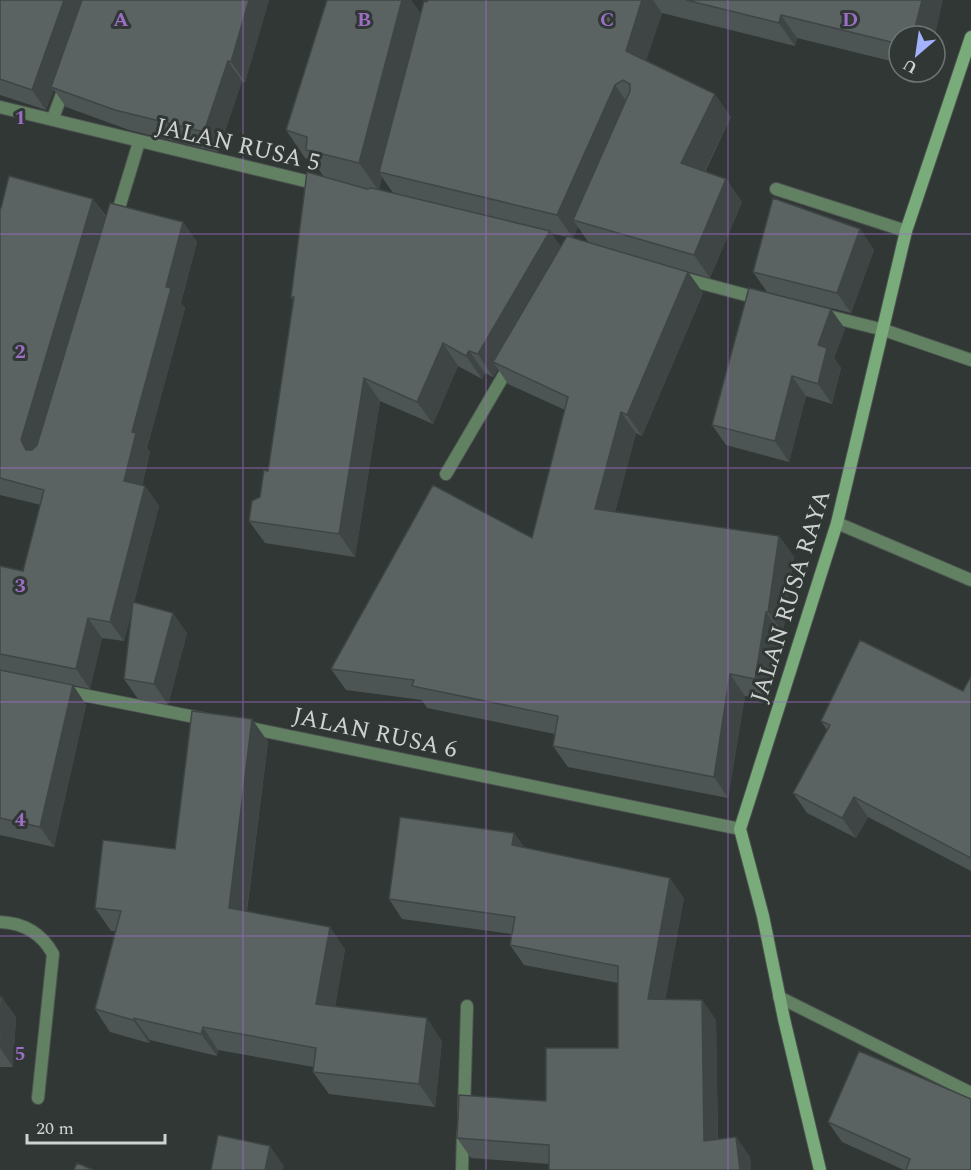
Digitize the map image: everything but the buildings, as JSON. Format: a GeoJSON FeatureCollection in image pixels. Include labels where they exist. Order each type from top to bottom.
{"type":"FeatureCollection","features":[{"type":"Feature","properties":{"kind":"street","name":"JALAN RUSA RAYA"},"geometry":{"type":"LineString","coordinates":[[740,829],[837,523],[906,231],[971,37]]}},
{"type":"Feature","properties":{"kind":"street"},"geometry":{"type":"LineString","coordinates":[[53,118],[68,75]]}},
{"type":"Feature","properties":{"kind":"street","name":"JALAN RUSA 5"},"geometry":{"type":"LineString","coordinates":[[0,107],[53,118],[311,188],[332,188]]}},
{"type":"Feature","properties":{"kind":"street"},"geometry":{"type":"LineString","coordinates":[[111,234],[139,142]]}},
{"type":"Feature","properties":{"kind":"street"},"geometry":{"type":"LineString","coordinates":[[776,189],[906,231]]}},
{"type":"Feature","properties":{"kind":"street"},"geometry":{"type":"LineString","coordinates":[[667,274],[769,302]]}},
{"type":"Feature","properties":{"kind":"street"},"geometry":{"type":"LineString","coordinates":[[815,313],[884,330],[971,360]]}},
{"type":"Feature","properties":{"kind":"street"},"geometry":{"type":"LineString","coordinates":[[446,474],[518,351]]}},
{"type":"Feature","properties":{"kind":"street"},"geometry":{"type":"LineString","coordinates":[[837,523],[971,580]]}},
{"type":"Feature","properties":{"kind":"street","name":"JALAN RUSA 6"},"geometry":{"type":"LineString","coordinates":[[46,688],[740,829]]}},
{"type":"Feature","properties":{"kind":"street"},"geometry":{"type":"LineString","coordinates":[[740,829],[763,916],[779,997],[820,1170]]}},
{"type":"Feature","properties":{"kind":"street"},"geometry":{"type":"LineString","coordinates":[[0,922],[33,930],[45,940],[54,954],[38,1098]]}},
{"type":"Feature","properties":{"kind":"street"},"geometry":{"type":"LineString","coordinates":[[779,997],[971,1093]]}},
{"type":"Feature","properties":{"kind":"street"},"geometry":{"type":"LineString","coordinates":[[462,1170],[467,1006]]}}]}
